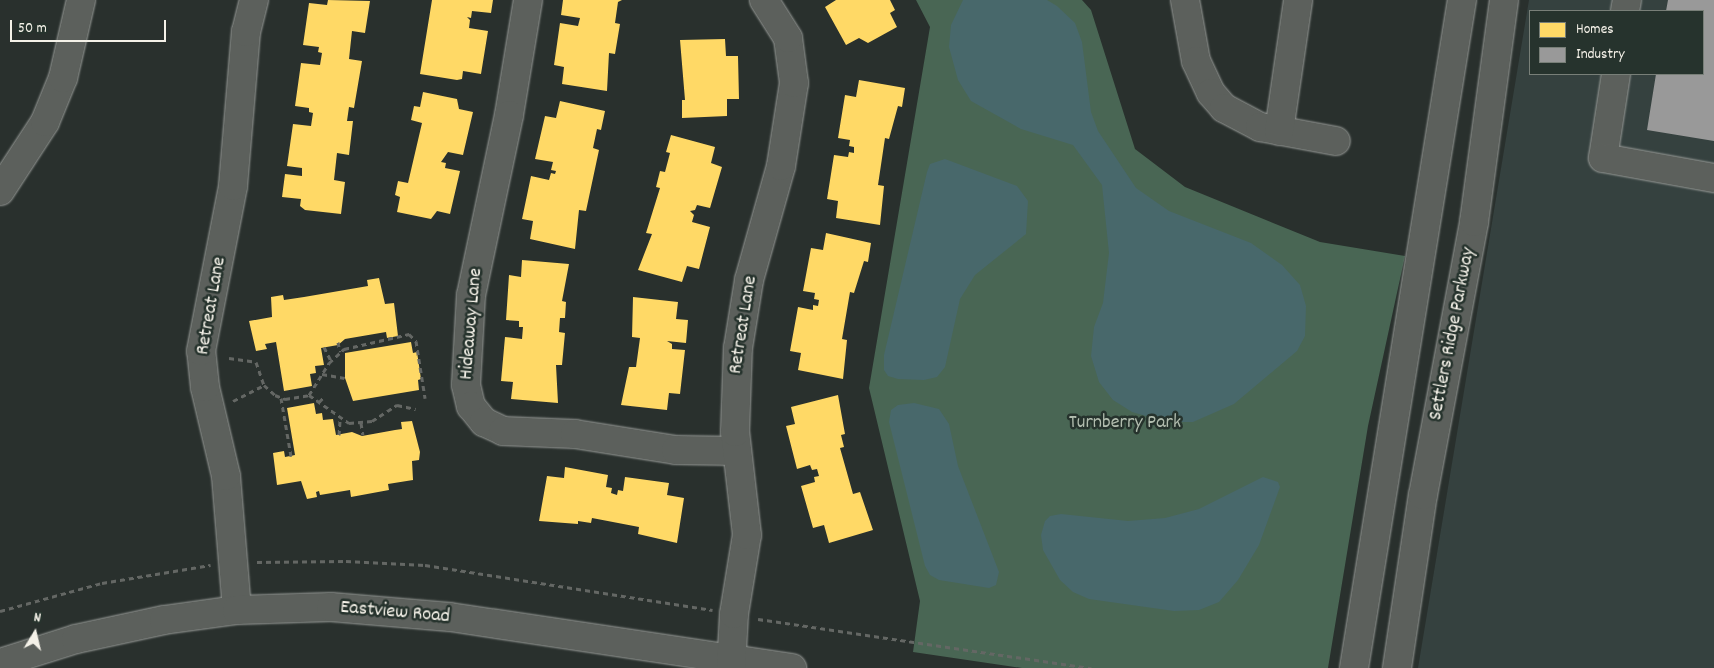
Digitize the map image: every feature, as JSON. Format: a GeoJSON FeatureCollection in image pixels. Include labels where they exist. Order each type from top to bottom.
{"type":"FeatureCollection","features":[{"type":"Feature","properties":{"kind":"street"},"geometry":{"type":"LineString","coordinates":[[0,191],[45,122],[63,78],[81,0]]}},
{"type":"Feature","properties":{"kind":"street","name":"Retreat Lane"},"geometry":{"type":"LineString","coordinates":[[237,610],[226,476],[210,413],[202,368],[203,336],[231,202],[241,125],[246,32],[254,0]]}},
{"type":"Feature","properties":{"kind":"street","name":"Hideaway Lane"},"geometry":{"type":"LineString","coordinates":[[528,0],[509,115],[470,301],[466,386],[471,406],[484,422],[503,431],[565,433],[676,450],[736,452]]}},
{"type":"Feature","properties":{"kind":"street","name":"Retreat Lane"},"geometry":{"type":"LineString","coordinates":[[732,664],[734,614],[747,535],[736,452],[734,387],[742,319],[779,175],[794,83],[788,38],[764,0]]}},
{"type":"Feature","properties":{"kind":"street"},"geometry":{"type":"LineString","coordinates":[[1185,0],[1196,61],[1211,93],[1224,108],[1241,119],[1279,131],[1336,141]]}},
{"type":"Feature","properties":{"kind":"street"},"geometry":{"type":"LineString","coordinates":[[1279,131],[1298,0]]}},
{"type":"Feature","properties":{"kind":"street","name":"Settlers Ridge Parkway"},"geometry":{"type":"LineString","coordinates":[[1354,668],[1462,0]]}},
{"type":"Feature","properties":{"kind":"street","name":"Settlers Ridge Parkway"},"geometry":{"type":"LineString","coordinates":[[1397,668],[1423,495],[1474,222],[1504,0]]}},
{"type":"Feature","properties":{"kind":"street"},"geometry":{"type":"LineString","coordinates":[[1616,75],[1603,158],[1714,178]]}},
{"type":"Feature","properties":{"kind":"street","name":"Eastview Road"},"geometry":{"type":"LineString","coordinates":[[0,663],[116,629],[237,610],[331,607],[404,612],[732,664],[792,668]]}},
{"type":"Feature","properties":{"kind":"path"},"geometry":{"type":"LineString","coordinates":[[309,395],[331,361],[340,352],[355,345],[411,334],[416,341],[425,398]]}},
{"type":"Feature","properties":{"kind":"path"},"geometry":{"type":"LineString","coordinates":[[338,342],[340,352]]}},
{"type":"Feature","properties":{"kind":"path"},"geometry":{"type":"LineString","coordinates":[[324,347],[331,361]]}},
{"type":"Feature","properties":{"kind":"path"},"geometry":{"type":"LineString","coordinates":[[229,358],[256,362],[264,385],[281,398],[291,456]]}},
{"type":"Feature","properties":{"kind":"path"},"geometry":{"type":"LineString","coordinates":[[322,374],[345,378]]}},
{"type":"Feature","properties":{"kind":"path"},"geometry":{"type":"LineString","coordinates":[[316,383],[320,386]]}},
{"type":"Feature","properties":{"kind":"path"},"geometry":{"type":"LineString","coordinates":[[210,413],[264,385]]}},
{"type":"Feature","properties":{"kind":"path"},"geometry":{"type":"LineString","coordinates":[[281,398],[309,395],[340,419],[361,423],[377,418],[398,405],[416,409]]}},
{"type":"Feature","properties":{"kind":"path"},"geometry":{"type":"LineString","coordinates":[[319,402],[323,398]]}},
{"type":"Feature","properties":{"kind":"path"},"geometry":{"type":"LineString","coordinates":[[339,435],[340,419]]}},
{"type":"Feature","properties":{"kind":"path"},"geometry":{"type":"LineString","coordinates":[[361,423],[363,435]]}},
{"type":"Feature","properties":{"kind":"path"},"geometry":{"type":"LineString","coordinates":[[261,562],[346,560],[425,565],[702,608]]}},
{"type":"Feature","properties":{"kind":"path"},"geometry":{"type":"LineString","coordinates":[[0,611],[102,583],[205,566]]}},
{"type":"Feature","properties":{"kind":"path"},"geometry":{"type":"LineString","coordinates":[[765,620],[1091,668]]}},
{"type":"Feature","properties":{"kind":"shaded area"},"geometry":{"type":"Polygon","coordinates":[[[1529,0],[1714,0],[1714,668],[1418,668],[1529,0]]]}},
{"type":"Feature","properties":{"kind":"green space","name":"Turnberry Park"},"geometry":{"type":"Polygon","coordinates":[[[916,0],[1082,0],[1091,10],[1135,149],[1185,187],[1320,242],[1405,256],[1368,426],[1328,668],[1022,668],[913,652],[920,601],[869,388],[930,27],[916,0]]]}},
{"type":"Feature","properties":{"kind":"water"},"geometry":{"type":"Polygon","coordinates":[[[963,0],[1047,0],[1057,6],[1075,23],[1082,42],[1091,112],[1098,131],[1136,188],[1169,211],[1251,243],[1282,265],[1300,285],[1306,306],[1305,336],[1297,351],[1234,404],[1193,422],[1167,422],[1132,412],[1113,400],[1099,382],[1091,356],[1094,327],[1103,303],[1109,253],[1102,185],[1073,145],[1021,129],[971,101],[958,80],[949,47],[951,25],[963,0]]]}},
{"type":"Feature","properties":{"kind":"water"},"geometry":{"type":"Polygon","coordinates":[[[945,159],[1017,186],[1028,201],[1026,234],[975,275],[960,299],[945,367],[937,377],[924,380],[898,379],[888,376],[884,370],[884,355],[927,172],[930,164],[945,159]]]}},
{"type":"Feature","properties":{"kind":"water"},"geometry":{"type":"Polygon","coordinates":[[[914,403],[939,409],[949,424],[958,466],[999,572],[996,585],[989,588],[939,580],[930,575],[925,566],[889,422],[891,410],[898,405],[914,403]]]}},
{"type":"Feature","properties":{"kind":"water"},"geometry":{"type":"Polygon","coordinates":[[[1263,477],[1278,482],[1280,487],[1259,545],[1238,580],[1219,602],[1199,610],[1174,611],[1089,599],[1073,592],[1060,580],[1043,550],[1041,535],[1045,521],[1050,516],[1061,514],[1128,521],[1165,518],[1199,509],[1263,477]]]}},
{"type":"Feature","properties":{"kind":"building: Homes"},"geometry":{"type":"Polygon","coordinates":[[[328,0],[370,1],[365,33],[352,31],[349,59],[362,61],[354,108],[349,107],[347,121],[353,121],[349,155],[337,153],[334,180],[345,182],[341,214],[305,210],[300,206],[301,199],[282,197],[285,174],[302,176],[302,168],[287,166],[293,124],[311,126],[313,113],[309,112],[309,108],[295,106],[301,63],[320,65],[322,53],[318,52],[319,47],[303,45],[309,3],[327,5],[328,0]]]}},
{"type":"Feature","properties":{"kind":"building: Homes"},"geometry":{"type":"Polygon","coordinates":[[[432,0],[493,0],[491,13],[472,11],[471,18],[467,17],[470,20],[469,28],[488,31],[481,74],[463,71],[462,79],[457,80],[420,74],[432,0]]]}},
{"type":"Feature","properties":{"kind":"building: Homes"},"geometry":{"type":"Polygon","coordinates":[[[563,0],[622,0],[618,2],[615,23],[620,24],[615,54],[609,53],[607,91],[562,84],[564,67],[554,65],[560,23],[578,26],[580,18],[561,15],[563,0]]]}},
{"type":"Feature","properties":{"kind":"building: Homes"},"geometry":{"type":"Polygon","coordinates":[[[836,0],[890,0],[895,10],[890,13],[897,27],[868,43],[859,38],[846,45],[825,7],[836,0]]]}},
{"type":"Feature","properties":{"kind":"building: Homes"},"geometry":{"type":"Polygon","coordinates":[[[725,39],[726,56],[738,56],[739,99],[727,99],[727,116],[682,118],[682,100],[685,100],[680,40],[725,39]]]}},
{"type":"Feature","properties":{"kind":"building: Homes"},"geometry":{"type":"Polygon","coordinates":[[[859,80],[905,88],[902,107],[898,106],[889,139],[885,138],[878,185],[884,186],[880,225],[836,218],[838,201],[827,199],[834,155],[848,157],[849,152],[854,153],[854,147],[849,146],[850,140],[838,138],[845,95],[856,97],[859,80]]]}},
{"type":"Feature","properties":{"kind":"building: Homes"},"geometry":{"type":"Polygon","coordinates":[[[423,92],[457,99],[459,109],[473,112],[463,155],[448,152],[441,162],[446,163],[445,168],[460,171],[450,214],[437,211],[431,219],[397,212],[400,197],[395,195],[398,181],[408,183],[422,123],[411,120],[414,106],[420,107],[423,92]]]}},
{"type":"Feature","properties":{"kind":"building: Homes"},"geometry":{"type":"Polygon","coordinates":[[[560,101],[605,111],[601,130],[597,129],[593,148],[599,150],[586,211],[579,210],[575,249],[530,239],[533,221],[522,219],[531,176],[549,180],[551,173],[555,174],[556,171],[551,170],[553,162],[535,159],[545,116],[556,118],[560,101]]]}},
{"type":"Feature","properties":{"kind":"building: Homes"},"geometry":{"type":"Polygon","coordinates":[[[671,135],[715,147],[711,163],[722,167],[710,208],[697,205],[695,210],[690,211],[694,215],[692,222],[710,227],[699,269],[687,266],[682,282],[638,270],[652,234],[646,233],[660,188],[656,187],[660,171],[665,172],[670,153],[666,152],[671,135]]]}},
{"type":"Feature","properties":{"kind":"building: Homes"},"geometry":{"type":"Polygon","coordinates":[[[826,233],[871,243],[868,262],[864,261],[854,293],[850,292],[842,339],[847,340],[843,379],[798,370],[801,353],[790,351],[798,307],[813,310],[813,305],[818,306],[819,300],[814,299],[815,293],[803,291],[811,248],[823,250],[826,233]]]}},
{"type":"Feature","properties":{"kind":"building: Homes"},"geometry":{"type":"Polygon","coordinates":[[[522,260],[569,264],[562,301],[566,302],[565,318],[560,318],[559,332],[565,333],[562,365],[556,365],[558,403],[511,399],[513,382],[501,381],[505,337],[522,339],[523,327],[519,327],[519,321],[506,320],[509,275],[521,277],[522,260]]]}},
{"type":"Feature","properties":{"kind":"building: Homes"},"geometry":{"type":"Polygon","coordinates":[[[379,278],[385,304],[394,303],[398,336],[387,338],[386,332],[345,339],[338,345],[321,348],[324,365],[315,366],[316,373],[310,374],[312,386],[284,391],[276,342],[265,344],[267,349],[256,351],[249,321],[272,317],[271,297],[283,295],[284,300],[368,286],[367,280],[379,278]]]}},
{"type":"Feature","properties":{"kind":"building: Homes"},"geometry":{"type":"Polygon","coordinates":[[[633,297],[678,302],[676,319],[688,320],[686,343],[667,341],[672,344],[672,349],[685,350],[680,394],[669,393],[667,410],[621,405],[629,367],[636,367],[640,338],[632,337],[633,297]]]}},
{"type":"Feature","properties":{"kind":"building: Homes"},"geometry":{"type":"Polygon","coordinates":[[[411,342],[413,353],[417,352],[421,379],[418,380],[419,390],[353,401],[345,378],[345,353],[411,342]]]}},
{"type":"Feature","properties":{"kind":"building: Homes"},"geometry":{"type":"Polygon","coordinates":[[[838,395],[845,434],[841,435],[844,447],[840,448],[853,494],[860,492],[873,530],[829,543],[824,525],[813,528],[801,486],[815,482],[814,477],[819,476],[817,469],[812,470],[810,465],[797,469],[786,426],[795,424],[791,407],[838,395]]]}},
{"type":"Feature","properties":{"kind":"building: Homes"},"geometry":{"type":"Polygon","coordinates":[[[314,403],[316,414],[322,413],[323,420],[333,419],[336,435],[352,432],[362,436],[402,429],[401,422],[412,421],[420,452],[419,460],[412,461],[413,480],[388,484],[389,490],[351,497],[350,490],[320,495],[319,491],[316,492],[317,497],[307,499],[301,481],[277,485],[273,453],[284,451],[285,457],[295,455],[287,408],[314,403]]]}},
{"type":"Feature","properties":{"kind":"building: Homes"},"geometry":{"type":"Polygon","coordinates":[[[565,467],[608,475],[606,487],[612,488],[611,493],[617,495],[618,490],[623,491],[625,477],[669,483],[667,495],[684,498],[677,543],[638,534],[639,527],[592,518],[591,523],[578,521],[578,524],[539,521],[547,476],[564,478],[565,467]]]}},
{"type":"Feature","properties":{"kind":"building: Industry"},"geometry":{"type":"Polygon","coordinates":[[[1668,0],[1714,0],[1714,141],[1647,130],[1656,75],[1704,75],[1704,10],[1666,10],[1668,0]]]}}]}
